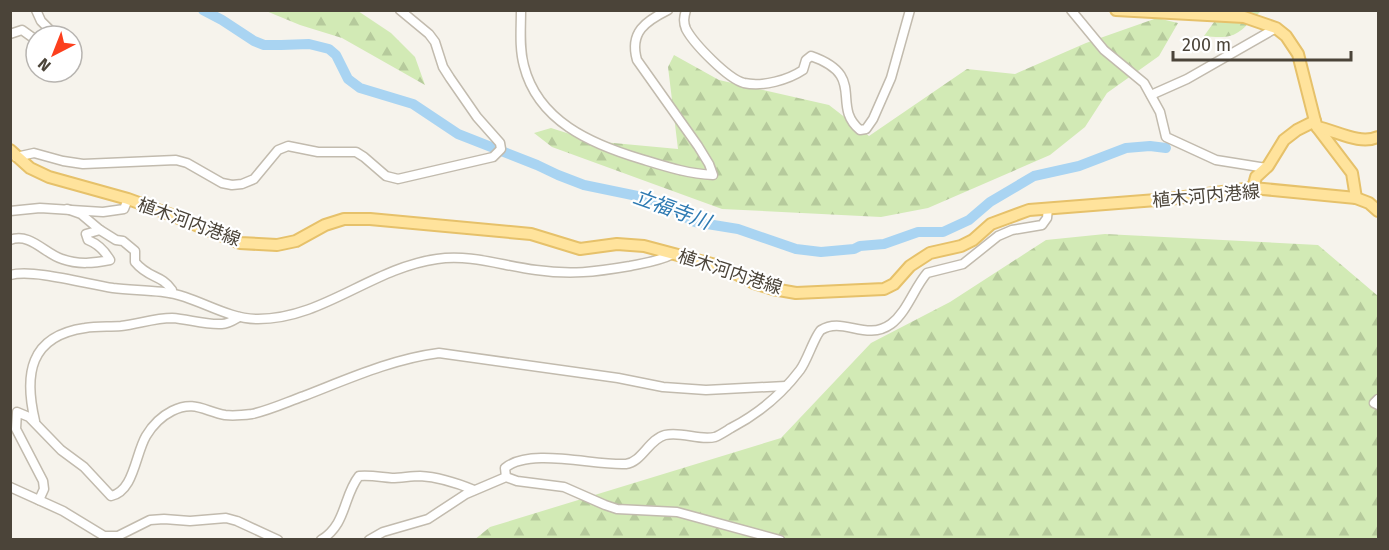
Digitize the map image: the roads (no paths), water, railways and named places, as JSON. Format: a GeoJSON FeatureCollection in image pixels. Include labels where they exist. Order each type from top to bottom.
{"type":"FeatureCollection","features":[{"type":"Feature","properties":{"kind":"main road"},"geometry":{"type":"LineString","coordinates":[[1116,10],[1244,17],[1276,28],[1286,36],[1298,54],[1316,124],[1352,174],[1356,198]]}},
{"type":"Feature","properties":{"kind":"main road"},"geometry":{"type":"LineString","coordinates":[[1253,189],[1256,177],[1266,168],[1284,140],[1297,130],[1316,124],[1359,139],[1371,140],[1378,137]]}},
{"type":"Feature","properties":{"kind":"main road","name":"植木河内港線"},"geometry":{"type":"LineString","coordinates":[[13,153],[30,168],[50,177],[169,213],[240,243],[277,244],[296,241],[325,225],[344,219],[370,219],[531,234],[580,249],[617,244],[644,246],[723,267],[773,290],[796,293],[884,289],[894,284],[910,266],[930,253],[961,246],[973,240],[991,224],[1029,210],[1169,199],[1253,189],[1356,198],[1369,203],[1378,211]]}},
{"type":"Feature","properties":{"kind":"street"},"geometry":{"type":"LineString","coordinates":[[36,10],[44,24]]}},
{"type":"Feature","properties":{"kind":"street"},"geometry":{"type":"LineString","coordinates":[[13,153],[34,153],[82,164],[176,160],[187,163],[222,183],[232,185],[254,179],[278,150],[288,146],[318,152],[356,152],[386,176],[398,178],[493,157],[501,149],[500,143],[477,117],[450,78],[443,67],[435,42],[429,34],[400,10]]}},
{"type":"Feature","properties":{"kind":"street"},"geometry":{"type":"LineString","coordinates":[[521,10],[521,50],[524,67],[531,85],[546,110],[575,132],[630,156],[696,174],[713,175],[698,146],[637,60],[634,51],[638,33],[654,17],[668,10]]}},
{"type":"Feature","properties":{"kind":"street"},"geometry":{"type":"LineString","coordinates":[[686,10],[684,19],[686,29],[709,58],[743,83],[763,83],[790,77],[803,70],[806,60],[811,56],[835,68],[841,74],[844,84],[849,116],[860,130],[866,129],[873,119],[887,86],[910,10]]}},
{"type":"Feature","properties":{"kind":"street"},"geometry":{"type":"LineString","coordinates":[[1071,10],[1104,50],[1144,83],[1160,112],[1168,138],[1216,160],[1266,168]]}},
{"type":"Feature","properties":{"kind":"street"},"geometry":{"type":"LineString","coordinates":[[1151,95],[1187,79],[1276,28]]}},
{"type":"Feature","properties":{"kind":"street"},"geometry":{"type":"LineString","coordinates":[[10,34],[24,31]]}},
{"type":"Feature","properties":{"kind":"street"},"geometry":{"type":"LineString","coordinates":[[10,211],[40,208],[103,212],[124,209],[128,199]]}},
{"type":"Feature","properties":{"kind":"street"},"geometry":{"type":"LineString","coordinates":[[506,477],[505,468],[517,462],[567,460],[628,464],[638,458],[656,438],[664,435],[674,433],[714,437],[768,405],[808,358],[816,336],[821,331],[835,326],[868,332],[879,331],[893,322],[927,273],[963,264],[998,236],[1011,230],[1042,225],[1047,218],[1048,208]]}},
{"type":"Feature","properties":{"kind":"street"},"geometry":{"type":"LineString","coordinates":[[67,209],[81,214],[100,231],[130,245],[135,251],[135,262],[141,269],[149,276],[159,277],[167,283],[172,293]]}},
{"type":"Feature","properties":{"kind":"street"},"geometry":{"type":"LineString","coordinates":[[10,240],[14,238],[30,240],[62,259],[91,264],[110,260],[95,243],[88,240],[86,234],[100,231]]}},
{"type":"Feature","properties":{"kind":"street"},"geometry":{"type":"LineString","coordinates":[[10,275],[31,273],[116,288],[172,293],[239,317],[259,319],[307,311],[383,274],[419,262],[440,258],[475,259],[534,270],[589,273],[662,260],[674,254]]}},
{"type":"Feature","properties":{"kind":"street"},"geometry":{"type":"LineString","coordinates":[[35,422],[30,392],[32,367],[37,353],[52,339],[83,328],[122,326],[168,318],[224,324],[239,317]]}},
{"type":"Feature","properties":{"kind":"street"},"geometry":{"type":"LineString","coordinates":[[39,500],[44,489],[43,481],[16,429],[17,412],[35,422],[62,450],[84,467],[111,496],[117,495],[124,488],[147,435],[162,417],[174,410],[193,406],[225,415],[252,414],[385,365],[417,356],[439,353],[674,388],[706,390],[786,386]]}},
{"type":"Feature","properties":{"kind":"street"},"geometry":{"type":"LineString","coordinates":[[1378,399],[1374,403],[1378,405]]}},
{"type":"Feature","properties":{"kind":"street"},"geometry":{"type":"LineString","coordinates":[[321,540],[338,524],[359,476],[395,478],[418,476],[454,482],[474,490]]}},
{"type":"Feature","properties":{"kind":"street"},"geometry":{"type":"LineString","coordinates":[[369,540],[383,532],[428,519],[474,490],[506,477],[517,481],[564,487],[617,509],[677,512],[780,540]]}},
{"type":"Feature","properties":{"kind":"street"},"geometry":{"type":"LineString","coordinates":[[10,487],[63,511],[104,536],[118,536],[150,520],[190,521],[226,518],[237,520],[278,540]]}},
{"type":"Feature","properties":{"kind":"waterway","name":"立福寺川"},"geometry":{"type":"LineString","coordinates":[[203,10],[264,45],[309,44],[329,49],[336,55],[348,79],[360,88],[413,104],[458,134],[558,175],[584,185],[647,198],[671,207],[695,222],[738,229],[796,249],[821,252],[854,249],[860,246],[884,244],[918,232],[943,232],[969,220],[990,202],[1034,176],[1079,166],[1126,148],[1150,146],[1166,148]]}}]}
